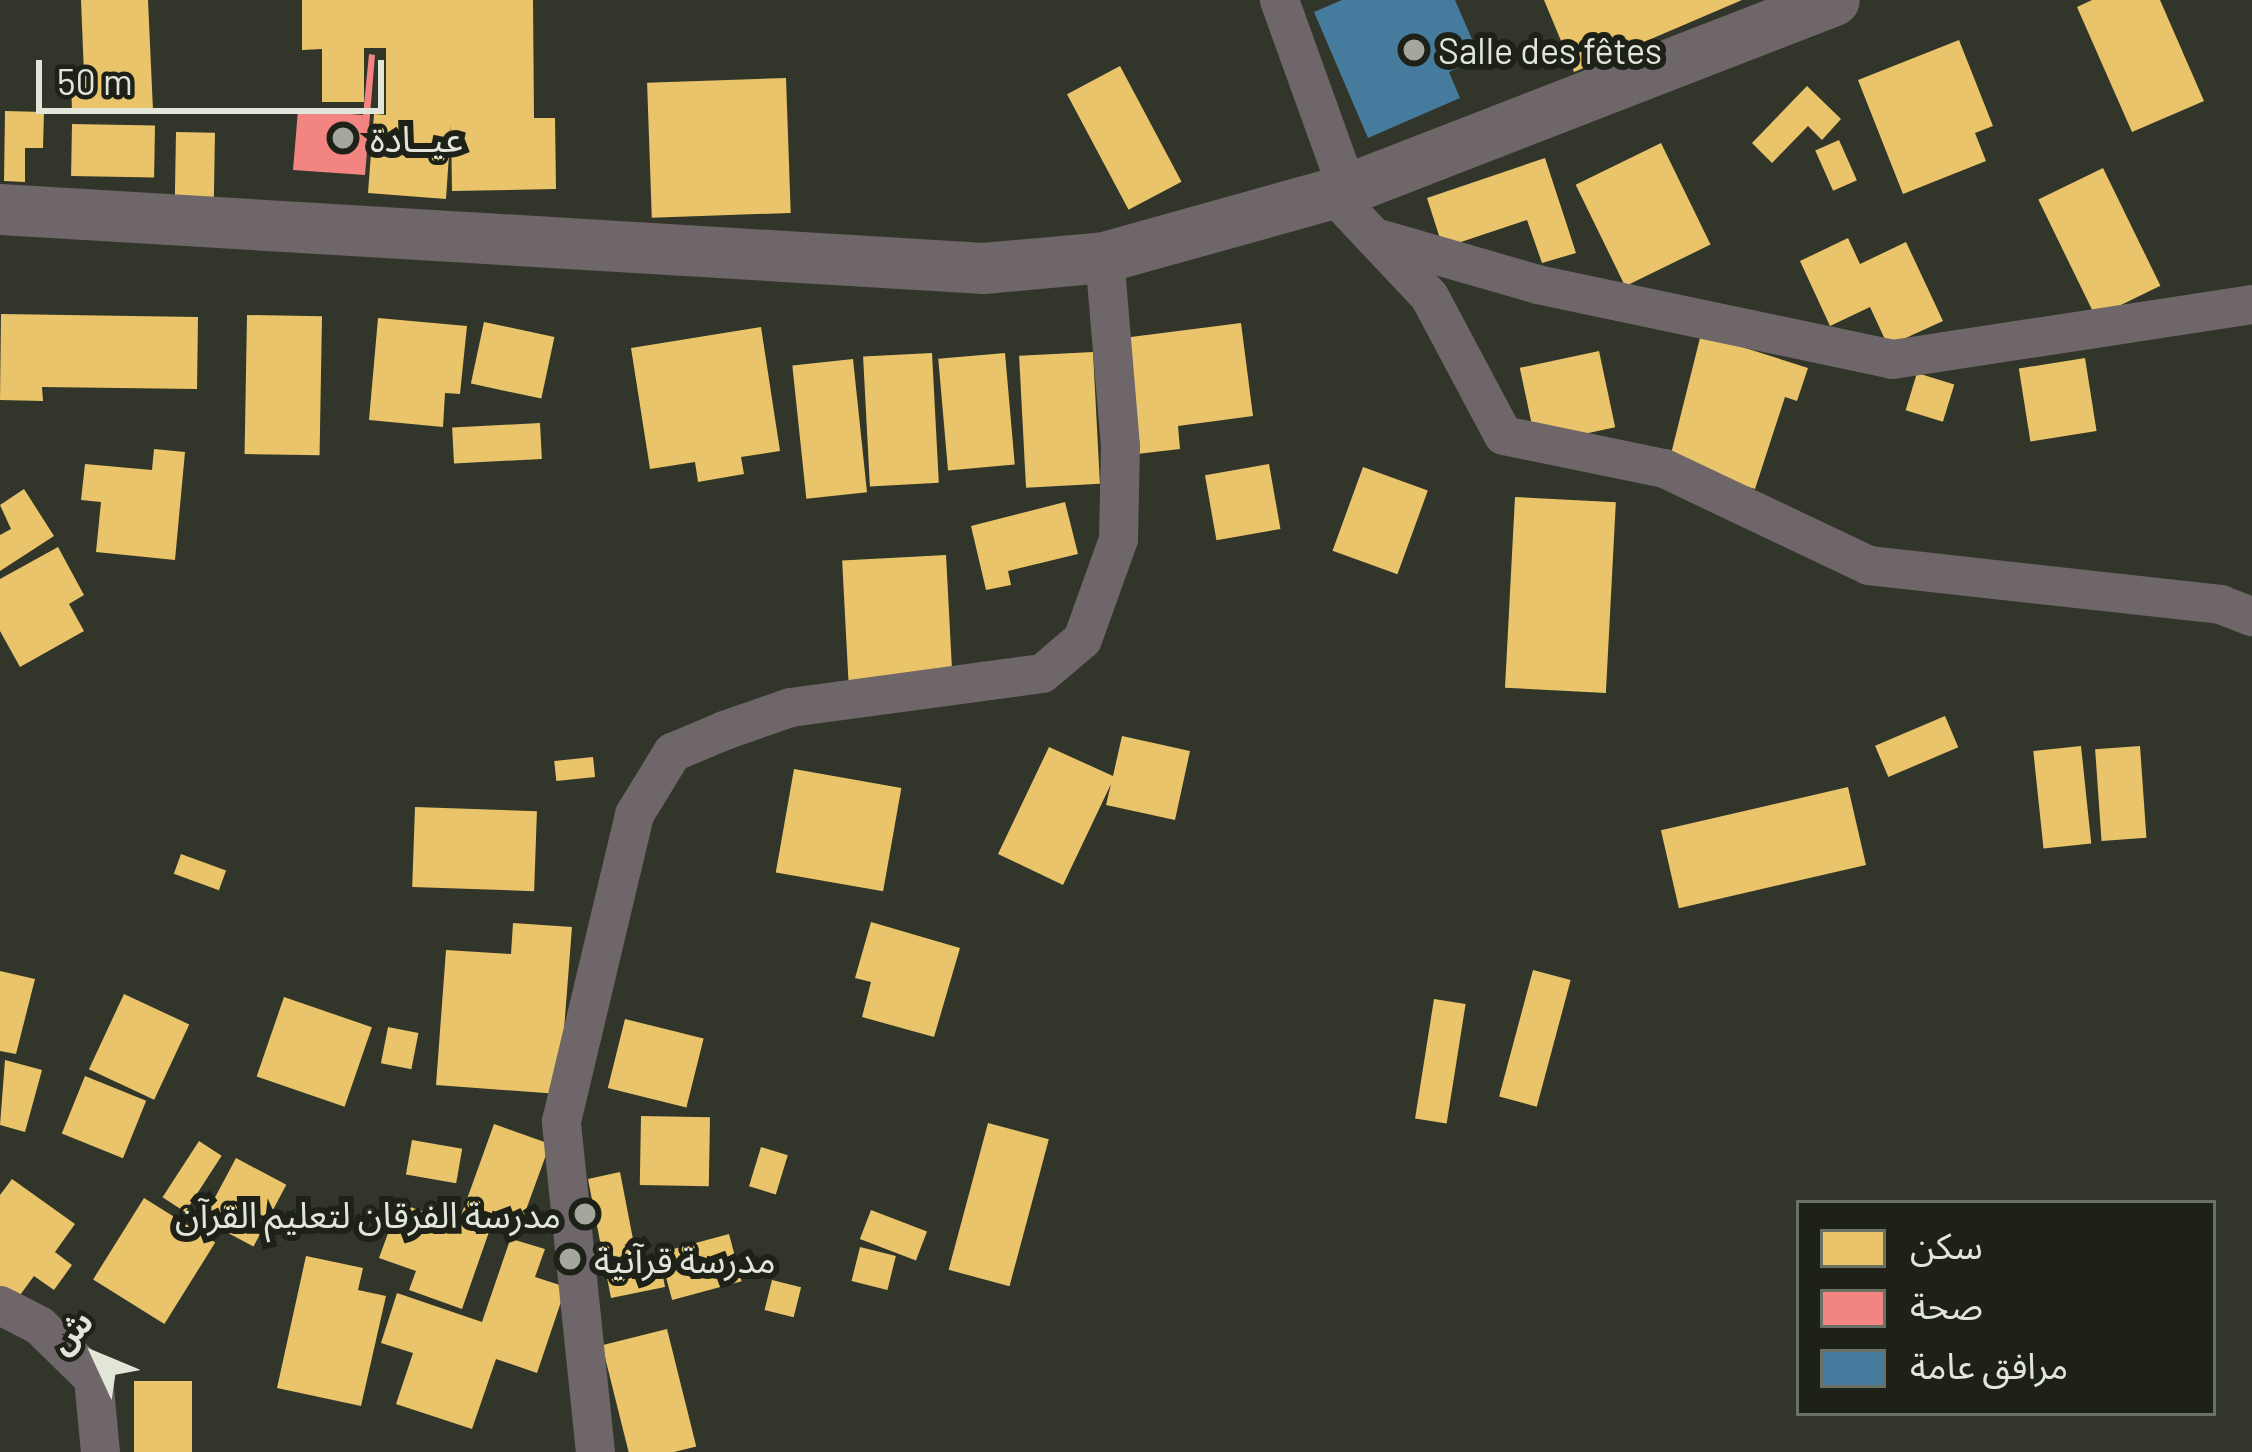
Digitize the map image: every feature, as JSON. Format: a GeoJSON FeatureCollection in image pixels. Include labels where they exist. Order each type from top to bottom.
{"type":"FeatureCollection","features":[{"type":"Feature","properties":{"kind":"street"},"geometry":{"type":"LineString","coordinates":[[1279,0],[1339,191],[1429,296],[1503,435],[1664,468],[1868,566],[2219,604],[2252,616]]}},
{"type":"Feature","properties":{"kind":"street"},"geometry":{"type":"LineString","coordinates":[[0,209],[983,268],[1104,257],[1339,191],[1834,0]]}},
{"type":"Feature","properties":{"kind":"street"},"geometry":{"type":"LineString","coordinates":[[1373,236],[1537,284],[1892,359],[2252,304]]}},
{"type":"Feature","properties":{"kind":"street"},"geometry":{"type":"LineString","coordinates":[[595,1452],[561,1121],[634,814],[672,752],[724,730],[790,707],[1042,673],[1082,639],[1118,539],[1120,446],[1104,257]]}},
{"type":"Feature","properties":{"kind":"street"},"geometry":{"type":"LineString","coordinates":[[0,1305],[39,1325],[93,1378],[100,1452]]}},
{"type":"Feature","properties":{"kind":"building: سكن"},"geometry":{"type":"Polygon","coordinates":[[[81,0],[148,0],[153,110],[72,113],[71,76],[84,75],[81,0]]]}},
{"type":"Feature","properties":{"kind":"building: سكن"},"geometry":{"type":"Polygon","coordinates":[[[302,0],[533,0],[534,118],[555,118],[556,189],[452,191],[451,125],[446,199],[368,193],[374,114],[386,115],[386,48],[364,48],[364,102],[322,102],[322,49],[302,50],[302,0]]]}},
{"type":"Feature","properties":{"kind":"building: سكن"},"geometry":{"type":"Polygon","coordinates":[[[1544,0],[1742,0],[1574,72],[1544,0]]]}},
{"type":"Feature","properties":{"kind":"building: سكن"},"geometry":{"type":"Polygon","coordinates":[[[2092,0],[2160,0],[2204,101],[2132,132],[2077,7],[2092,0]]]}},
{"type":"Feature","properties":{"kind":"building: سكن"},"geometry":{"type":"Polygon","coordinates":[[[1959,40],[1993,126],[1975,133],[1986,161],[1903,194],[1858,80],[1959,40]]]}},
{"type":"Feature","properties":{"kind":"building: سكن"},"geometry":{"type":"Polygon","coordinates":[[[1120,66],[1182,182],[1129,210],[1067,94],[1120,66]]]}},
{"type":"Feature","properties":{"kind":"building: سكن"},"geometry":{"type":"Polygon","coordinates":[[[786,78],[791,213],[652,218],[647,83],[786,78]]]}},
{"type":"Feature","properties":{"kind":"building: سكن"},"geometry":{"type":"Polygon","coordinates":[[[1807,86],[1841,119],[1822,140],[1808,126],[1772,163],[1752,143],[1807,86]]]}},
{"type":"Feature","properties":{"kind":"building: سكن"},"geometry":{"type":"Polygon","coordinates":[[[5,111],[44,112],[43,148],[25,148],[25,182],[4,181],[5,111]]]}},
{"type":"Feature","properties":{"kind":"building: سكن"},"geometry":{"type":"Polygon","coordinates":[[[72,124],[155,125],[154,177],[71,176],[72,124]]]}},
{"type":"Feature","properties":{"kind":"building: سكن"},"geometry":{"type":"Polygon","coordinates":[[[176,132],[215,133],[214,201],[175,200],[176,132]]]}},
{"type":"Feature","properties":{"kind":"building: سكن"},"geometry":{"type":"Polygon","coordinates":[[[1839,140],[1857,180],[1833,191],[1815,151],[1839,140]]]}},
{"type":"Feature","properties":{"kind":"building: سكن"},"geometry":{"type":"Polygon","coordinates":[[[1661,143],[1711,245],[1625,286],[1576,185],[1661,143]]]}},
{"type":"Feature","properties":{"kind":"building: سكن"},"geometry":{"type":"Polygon","coordinates":[[[1545,158],[1576,253],[1542,263],[1527,220],[1443,248],[1427,198],[1545,158]]]}},
{"type":"Feature","properties":{"kind":"building: سكن"},"geometry":{"type":"Polygon","coordinates":[[[2103,168],[2160,286],[2096,317],[2038,200],[2103,168]]]}},
{"type":"Feature","properties":{"kind":"building: سكن"},"geometry":{"type":"Polygon","coordinates":[[[1848,238],[1860,264],[1906,242],[1943,321],[1888,346],[1870,307],[1830,326],[1800,261],[1848,238]]]}},
{"type":"Feature","properties":{"kind":"building: سكن"},"geometry":{"type":"Polygon","coordinates":[[[1,314],[198,317],[197,389],[42,387],[43,401],[0,400],[1,314]]]}},
{"type":"Feature","properties":{"kind":"building: سكن"},"geometry":{"type":"Polygon","coordinates":[[[247,315],[322,316],[320,455],[245,454],[247,315]]]}},
{"type":"Feature","properties":{"kind":"building: سكن"},"geometry":{"type":"Polygon","coordinates":[[[378,318],[467,326],[460,394],[445,393],[443,427],[369,420],[378,318]]]}},
{"type":"Feature","properties":{"kind":"building: سكن"},"geometry":{"type":"Polygon","coordinates":[[[484,322],[554,337],[541,399],[471,384],[484,322]]]}},
{"type":"Feature","properties":{"kind":"building: سكن"},"geometry":{"type":"Polygon","coordinates":[[[1241,323],[1253,416],[1178,426],[1180,449],[1137,454],[1123,338],[1241,323]]]}},
{"type":"Feature","properties":{"kind":"building: سكن"},"geometry":{"type":"Polygon","coordinates":[[[761,327],[780,451],[741,457],[744,474],[698,482],[695,462],[650,469],[631,348],[761,327]]]}},
{"type":"Feature","properties":{"kind":"building: سكن"},"geometry":{"type":"Polygon","coordinates":[[[1701,334],[1808,368],[1797,401],[1785,397],[1755,489],[1669,462],[1701,334]]]}},
{"type":"Feature","properties":{"kind":"building: سكن"},"geometry":{"type":"Polygon","coordinates":[[[1599,351],[1615,427],[1536,444],[1520,368],[1599,351]]]}},
{"type":"Feature","properties":{"kind":"building: سكن"},"geometry":{"type":"Polygon","coordinates":[[[1093,352],[1100,484],[1026,488],[1019,356],[1093,352]]]}},
{"type":"Feature","properties":{"kind":"building: سكن"},"geometry":{"type":"Polygon","coordinates":[[[932,353],[939,483],[870,486],[863,357],[932,353]]]}},
{"type":"Feature","properties":{"kind":"building: سكن"},"geometry":{"type":"Polygon","coordinates":[[[1005,353],[1015,465],[948,470],[938,359],[1005,353]]]}},
{"type":"Feature","properties":{"kind":"building: سكن"},"geometry":{"type":"Polygon","coordinates":[[[2085,358],[2097,431],[2030,442],[2019,368],[2085,358]]]}},
{"type":"Feature","properties":{"kind":"building: سكن"},"geometry":{"type":"Polygon","coordinates":[[[853,359],[867,492],[806,499],[792,365],[853,359]]]}},
{"type":"Feature","properties":{"kind":"building: سكن"},"geometry":{"type":"Polygon","coordinates":[[[1917,373],[1954,384],[1943,422],[1906,410],[1917,373]]]}},
{"type":"Feature","properties":{"kind":"building: سكن"},"geometry":{"type":"Polygon","coordinates":[[[540,423],[542,459],[454,464],[452,428],[540,423]]]}},
{"type":"Feature","properties":{"kind":"building: سكن"},"geometry":{"type":"Polygon","coordinates":[[[154,449],[185,452],[175,560],[96,552],[101,502],[81,500],[85,464],[152,470],[154,449]]]}},
{"type":"Feature","properties":{"kind":"building: سكن"},"geometry":{"type":"Polygon","coordinates":[[[1269,464],[1280,529],[1216,540],[1205,475],[1269,464]]]}},
{"type":"Feature","properties":{"kind":"building: سكن"},"geometry":{"type":"Polygon","coordinates":[[[1363,467],[1428,491],[1397,574],[1333,551],[1363,467]]]}},
{"type":"Feature","properties":{"kind":"building: سكن"},"geometry":{"type":"Polygon","coordinates":[[[24,489],[54,536],[0,571],[0,535],[11,529],[0,505],[24,489]]]}},
{"type":"Feature","properties":{"kind":"building: سكن"},"geometry":{"type":"Polygon","coordinates":[[[1515,497],[1616,502],[1606,693],[1505,688],[1515,497]]]}},
{"type":"Feature","properties":{"kind":"building: سكن"},"geometry":{"type":"Polygon","coordinates":[[[1065,502],[1078,554],[1008,571],[1011,585],[986,590],[971,526],[1065,502]]]}},
{"type":"Feature","properties":{"kind":"building: سكن"},"geometry":{"type":"Polygon","coordinates":[[[58,547],[84,595],[69,604],[84,631],[20,667],[0,631],[0,579],[58,547]]]}},
{"type":"Feature","properties":{"kind":"building: سكن"},"geometry":{"type":"Polygon","coordinates":[[[946,555],[952,677],[849,682],[842,560],[946,555]]]}},
{"type":"Feature","properties":{"kind":"building: سكن"},"geometry":{"type":"Polygon","coordinates":[[[1945,716],[1958,747],[1888,777],[1875,746],[1945,716]]]}},
{"type":"Feature","properties":{"kind":"building: سكن"},"geometry":{"type":"Polygon","coordinates":[[[1122,736],[1190,751],[1175,820],[1106,805],[1111,784],[1063,885],[998,854],[1049,747],[1113,776],[1122,736]]]}},
{"type":"Feature","properties":{"kind":"building: سكن"},"geometry":{"type":"Polygon","coordinates":[[[2081,746],[2091,843],[2044,848],[2033,751],[2081,746]]]}},
{"type":"Feature","properties":{"kind":"building: سكن"},"geometry":{"type":"Polygon","coordinates":[[[2140,746],[2146,838],[2102,841],[2095,749],[2140,746]]]}},
{"type":"Feature","properties":{"kind":"building: سكن"},"geometry":{"type":"Polygon","coordinates":[[[593,757],[595,777],[556,781],[554,761],[593,757]]]}},
{"type":"Feature","properties":{"kind":"building: سكن"},"geometry":{"type":"Polygon","coordinates":[[[794,769],[901,788],[883,891],[776,872],[794,769]]]}},
{"type":"Feature","properties":{"kind":"building: سكن"},"geometry":{"type":"Polygon","coordinates":[[[1848,787],[1866,865],[1679,908],[1661,830],[1848,787]]]}},
{"type":"Feature","properties":{"kind":"building: سكن"},"geometry":{"type":"Polygon","coordinates":[[[415,807],[537,811],[534,891],[412,887],[415,807]]]}},
{"type":"Feature","properties":{"kind":"building: سكن"},"geometry":{"type":"Polygon","coordinates":[[[181,854],[226,870],[219,890],[174,874],[181,854]]]}},
{"type":"Feature","properties":{"kind":"building: سكن"},"geometry":{"type":"Polygon","coordinates":[[[871,922],[960,948],[934,1037],[862,1017],[871,982],[855,978],[871,922]]]}},
{"type":"Feature","properties":{"kind":"building: سكن"},"geometry":{"type":"Polygon","coordinates":[[[513,923],[572,927],[559,1094],[436,1085],[446,950],[511,954],[513,923]]]}},
{"type":"Feature","properties":{"kind":"building: سكن"},"geometry":{"type":"Polygon","coordinates":[[[1533,970],[1571,980],[1537,1107],[1499,1097],[1533,970]]]}},
{"type":"Feature","properties":{"kind":"building: سكن"},"geometry":{"type":"Polygon","coordinates":[[[0,971],[35,979],[16,1054],[0,1051],[0,971]]]}},
{"type":"Feature","properties":{"kind":"building: سكن"},"geometry":{"type":"Polygon","coordinates":[[[124,994],[189,1024],[154,1100],[89,1069],[124,994]]]}},
{"type":"Feature","properties":{"kind":"building: سكن"},"geometry":{"type":"Polygon","coordinates":[[[284,997],[372,1027],[345,1107],[257,1076],[284,997]]]}},
{"type":"Feature","properties":{"kind":"building: سكن"},"geometry":{"type":"Polygon","coordinates":[[[1434,999],[1466,1004],[1447,1124],[1415,1119],[1434,999]]]}},
{"type":"Feature","properties":{"kind":"building: سكن"},"geometry":{"type":"Polygon","coordinates":[[[625,1019],[704,1039],[686,1107],[608,1088],[625,1019]]]}},
{"type":"Feature","properties":{"kind":"building: سكن"},"geometry":{"type":"Polygon","coordinates":[[[388,1027],[418,1033],[411,1069],[381,1063],[388,1027]]]}},
{"type":"Feature","properties":{"kind":"building: سكن"},"geometry":{"type":"Polygon","coordinates":[[[5,1060],[42,1070],[25,1132],[0,1125],[5,1060]]]}},
{"type":"Feature","properties":{"kind":"building: سكن"},"geometry":{"type":"Polygon","coordinates":[[[85,1076],[146,1101],[123,1158],[62,1133],[85,1076]]]}},
{"type":"Feature","properties":{"kind":"building: سكن"},"geometry":{"type":"Polygon","coordinates":[[[641,1116],[710,1117],[709,1186],[640,1185],[641,1116]]]}},
{"type":"Feature","properties":{"kind":"building: سكن"},"geometry":{"type":"Polygon","coordinates":[[[988,1123],[1049,1139],[1010,1286],[949,1270],[988,1123]]]}},
{"type":"Feature","properties":{"kind":"building: سكن"},"geometry":{"type":"Polygon","coordinates":[[[494,1124],[550,1144],[515,1240],[545,1249],[535,1277],[566,1287],[537,1373],[496,1359],[472,1429],[396,1404],[413,1353],[381,1343],[397,1293],[482,1322],[511,1237],[490,1229],[462,1309],[409,1290],[416,1271],[379,1258],[399,1203],[458,1224],[494,1124]]]}},
{"type":"Feature","properties":{"kind":"building: سكن"},"geometry":{"type":"Polygon","coordinates":[[[412,1140],[462,1149],[456,1183],[406,1174],[412,1140]]]}},
{"type":"Feature","properties":{"kind":"building: سكن"},"geometry":{"type":"Polygon","coordinates":[[[199,1141],[222,1156],[185,1212],[163,1197],[199,1141]]]}},
{"type":"Feature","properties":{"kind":"building: سكن"},"geometry":{"type":"Polygon","coordinates":[[[761,1147],[788,1155],[776,1194],[749,1186],[761,1147]]]}},
{"type":"Feature","properties":{"kind":"building: سكن"},"geometry":{"type":"Polygon","coordinates":[[[236,1158],[286,1185],[253,1247],[203,1220],[236,1158]]]}},
{"type":"Feature","properties":{"kind":"building: سكن"},"geometry":{"type":"Polygon","coordinates":[[[620,1172],[638,1265],[660,1261],[665,1287],[611,1298],[588,1179],[620,1172]]]}},
{"type":"Feature","properties":{"kind":"building: سكن"},"geometry":{"type":"Polygon","coordinates":[[[12,1179],[75,1224],[55,1252],[72,1265],[54,1290],[34,1276],[12,1306],[0,1298],[0,1195],[12,1179]]]}},
{"type":"Feature","properties":{"kind":"building: سكن"},"geometry":{"type":"Polygon","coordinates":[[[144,1198],[215,1243],[164,1324],[93,1279],[144,1198]]]}},
{"type":"Feature","properties":{"kind":"building: سكن"},"geometry":{"type":"Polygon","coordinates":[[[871,1210],[927,1232],[916,1260],[860,1239],[871,1210]]]}},
{"type":"Feature","properties":{"kind":"building: سكن"},"geometry":{"type":"Polygon","coordinates":[[[729,1234],[742,1281],[672,1300],[659,1253],[729,1234]]]}},
{"type":"Feature","properties":{"kind":"building: سكن"},"geometry":{"type":"Polygon","coordinates":[[[860,1247],[896,1256],[887,1290],[852,1281],[860,1247]]]}},
{"type":"Feature","properties":{"kind":"building: سكن"},"geometry":{"type":"Polygon","coordinates":[[[306,1256],[363,1268],[358,1290],[386,1296],[361,1406],[277,1388],[306,1256]]]}},
{"type":"Feature","properties":{"kind":"building: سكن"},"geometry":{"type":"Polygon","coordinates":[[[772,1280],[801,1287],[794,1317],[765,1310],[772,1280]]]}},
{"type":"Feature","properties":{"kind":"building: سكن"},"geometry":{"type":"Polygon","coordinates":[[[667,1329],[696,1446],[674,1452],[629,1452],[602,1345],[667,1329]]]}},
{"type":"Feature","properties":{"kind":"building: سكن"},"geometry":{"type":"Polygon","coordinates":[[[134,1381],[192,1381],[192,1452],[134,1452],[134,1381]]]}},
{"type":"Feature","properties":{"kind":"building: صحة"},"geometry":{"type":"Polygon","coordinates":[[[369,54],[375,55],[365,175],[293,170],[298,110],[363,115],[369,54]]]}},
{"type":"Feature","properties":{"kind":"building: مرافق عامة"},"geometry":{"type":"Polygon","coordinates":[[[1342,0],[1455,0],[1480,58],[1449,72],[1460,98],[1368,138],[1314,12],[1342,0]]]}},
{"type":"Feature","properties":{"kind":"place","name":"Salle des fêtes"},"geometry":{"type":"Point","coordinates":[1414,50]}},
{"type":"Feature","properties":{"kind":"place","name":"عيــادة"},"geometry":{"type":"Point","coordinates":[343,138]}},
{"type":"Feature","properties":{"kind":"place","name":"مدرسة الفرقان لتعليم القرآن"},"geometry":{"type":"Point","coordinates":[585,1214]}},
{"type":"Feature","properties":{"kind":"place","name":"مدرسة قرآنية"},"geometry":{"type":"Point","coordinates":[570,1259]}}]}
